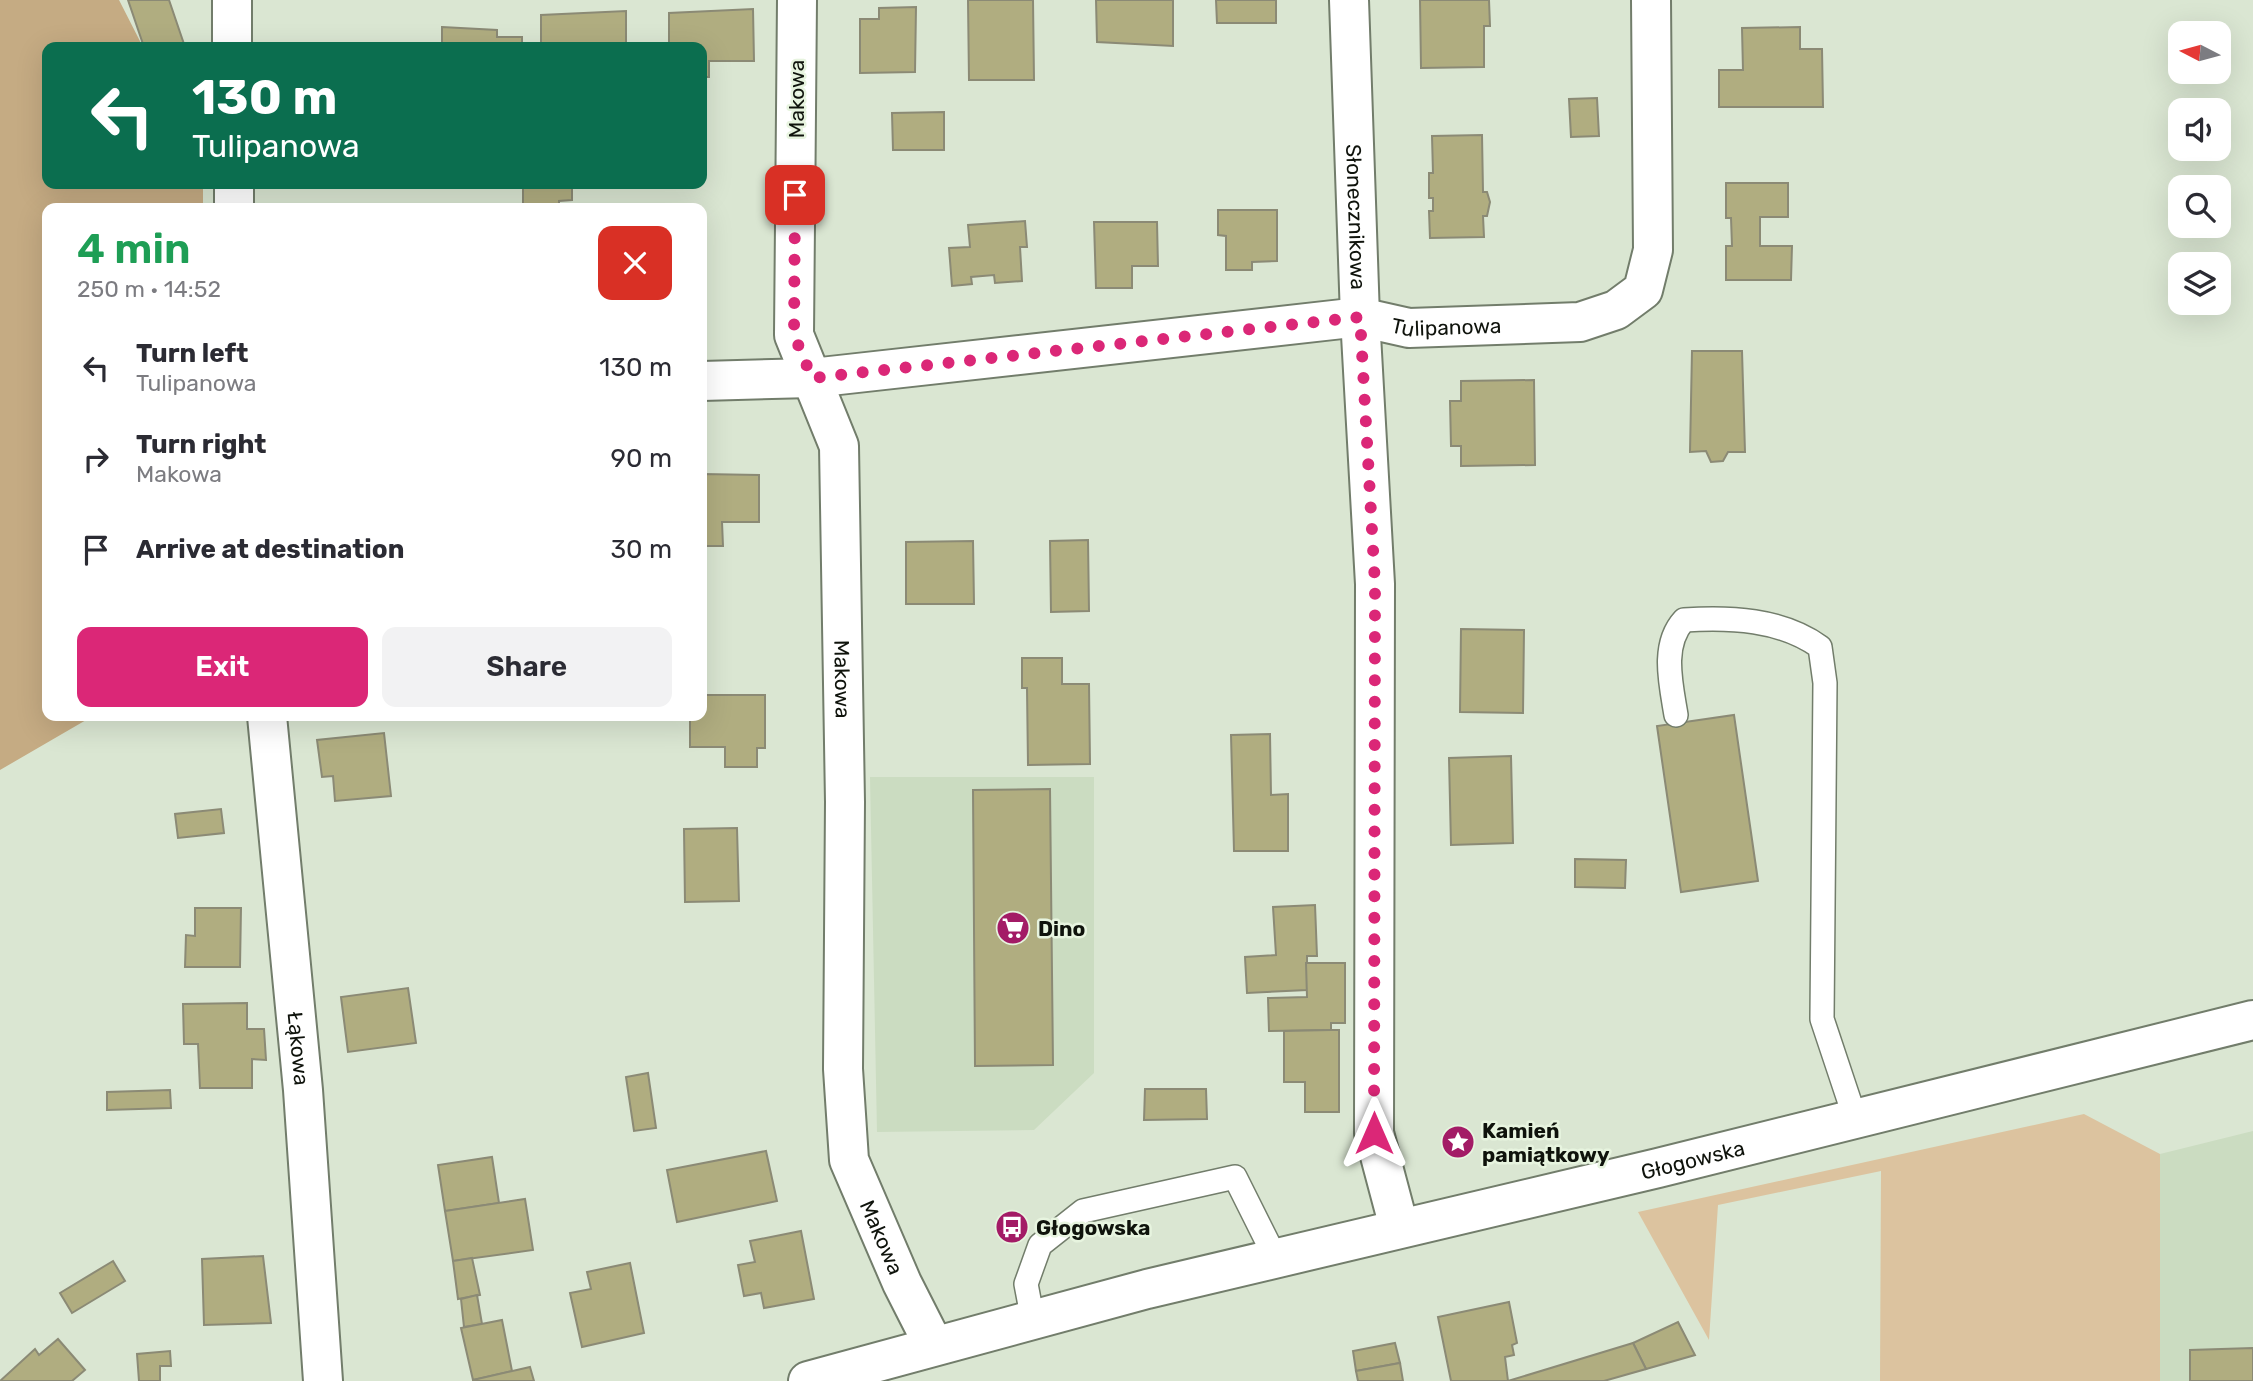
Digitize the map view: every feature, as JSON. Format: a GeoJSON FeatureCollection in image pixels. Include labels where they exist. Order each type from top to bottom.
{"type":"FeatureCollection","features":[{"type":"Feature","properties":{"kind":"street"},"geometry":{"type":"LineString","coordinates":[[232,0],[232,42]]}},
{"type":"Feature","properties":{"kind":"street","name":"Makowa"},"geometry":{"type":"LineString","coordinates":[[797,0],[794,335],[839,446],[845,802],[843,1069],[849,1160],[902,1283],[934,1346]]}},
{"type":"Feature","properties":{"kind":"street","name":"Słonecznikowa"},"geometry":{"type":"LineString","coordinates":[[1349,0],[1360,317],[1375,584],[1374,1133],[1399,1227]]}},
{"type":"Feature","properties":{"kind":"street","name":"Tulipanowa"},"geometry":{"type":"LineString","coordinates":[[707,381],[812,378],[1360,317],[1409,328],[1580,322],[1616,310],[1643,290],[1653,250],[1651,0]]}},
{"type":"Feature","properties":{"kind":"street","name":"Łąkowa"},"geometry":{"type":"LineString","coordinates":[[267,721],[303,1090],[323,1381]]}},
{"type":"Feature","properties":{"kind":"street","name":"Głogowska"},"geometry":{"type":"LineString","coordinates":[[808,1381],[872,1372],[934,1346],[1147,1289],[2253,1020]]}},
{"type":"Feature","properties":{"kind":"lane"},"geometry":{"type":"LineString","coordinates":[[1676,715],[1669,668],[1675,631],[1684,621],[1712,618],[1769,624],[1800,632],[1819,647],[1825,683],[1822,1019],[1855,1118]]}},
{"type":"Feature","properties":{"kind":"lane"},"geometry":{"type":"LineString","coordinates":[[1033,1321],[1026,1284],[1040,1245],[1083,1211],[1235,1177],[1276,1259]]}},
{"type":"Feature","properties":{"kind":"shaded area"},"geometry":{"type":"Polygon","coordinates":[[[0,0],[119,0],[140,42],[42,42],[42,189],[203,189],[203,203],[42,203],[42,721],[84,721],[0,770],[0,0]]]}},
{"type":"Feature","properties":{"kind":"shaded area"},"geometry":{"type":"Polygon","coordinates":[[[870,777],[1094,777],[1094,1073],[1034,1130],[877,1132],[870,777]]]}},
{"type":"Feature","properties":{"kind":"shaded area"},"geometry":{"type":"Polygon","coordinates":[[[2084,1114],[2160,1154],[2160,1381],[1880,1381],[1881,1171],[1718,1205],[1709,1340],[1638,1212],[2084,1114]]]}},
{"type":"Feature","properties":{"kind":"shaded area"},"geometry":{"type":"Polygon","coordinates":[[[2253,1131],[2253,1381],[2160,1381],[2160,1154],[2253,1131]]]}},
{"type":"Feature","properties":{"kind":"building"},"geometry":{"type":"Polygon","coordinates":[[[128,0],[169,0],[183,42],[142,42],[128,0]]]}},
{"type":"Feature","properties":{"kind":"building"},"geometry":{"type":"Polygon","coordinates":[[[968,0],[1033,0],[1034,80],[969,80],[968,0]]]}},
{"type":"Feature","properties":{"kind":"building"},"geometry":{"type":"Polygon","coordinates":[[[1096,0],[1173,0],[1173,46],[1097,42],[1096,0]]]}},
{"type":"Feature","properties":{"kind":"building"},"geometry":{"type":"Polygon","coordinates":[[[1216,0],[1276,0],[1276,23],[1217,23],[1216,0]]]}},
{"type":"Feature","properties":{"kind":"building"},"geometry":{"type":"Polygon","coordinates":[[[1420,0],[1489,0],[1490,26],[1484,26],[1484,67],[1421,68],[1420,0]]]}},
{"type":"Feature","properties":{"kind":"building"},"geometry":{"type":"Polygon","coordinates":[[[916,7],[915,72],[860,73],[860,19],[879,19],[879,8],[916,7]]]}},
{"type":"Feature","properties":{"kind":"building"},"geometry":{"type":"Polygon","coordinates":[[[753,9],[754,61],[709,61],[707,77],[707,42],[669,42],[669,13],[753,9]]]}},
{"type":"Feature","properties":{"kind":"building"},"geometry":{"type":"Polygon","coordinates":[[[626,11],[626,42],[541,42],[541,15],[626,11]]]}},
{"type":"Feature","properties":{"kind":"building"},"geometry":{"type":"Polygon","coordinates":[[[442,27],[497,30],[497,37],[522,37],[522,42],[442,42],[442,27]]]}},
{"type":"Feature","properties":{"kind":"building"},"geometry":{"type":"Polygon","coordinates":[[[1800,27],[1800,49],[1822,49],[1823,107],[1719,107],[1719,70],[1743,70],[1742,28],[1800,27]]]}},
{"type":"Feature","properties":{"kind":"building"},"geometry":{"type":"Polygon","coordinates":[[[1597,98],[1599,136],[1571,137],[1569,99],[1597,98]]]}},
{"type":"Feature","properties":{"kind":"building"},"geometry":{"type":"Polygon","coordinates":[[[944,112],[944,150],[893,150],[892,113],[944,112]]]}},
{"type":"Feature","properties":{"kind":"building"},"geometry":{"type":"Polygon","coordinates":[[[1482,135],[1483,192],[1487,192],[1490,202],[1487,216],[1483,216],[1484,237],[1430,238],[1429,211],[1433,211],[1433,198],[1429,198],[1429,173],[1433,173],[1432,136],[1482,135]]]}},
{"type":"Feature","properties":{"kind":"building"},"geometry":{"type":"Polygon","coordinates":[[[1726,183],[1788,183],[1788,217],[1760,217],[1760,246],[1792,246],[1791,280],[1726,280],[1726,246],[1732,246],[1731,218],[1726,218],[1726,183]]]}},
{"type":"Feature","properties":{"kind":"building"},"geometry":{"type":"Polygon","coordinates":[[[523,189],[572,189],[572,200],[559,203],[523,203],[523,189]]]}},
{"type":"Feature","properties":{"kind":"building"},"geometry":{"type":"Polygon","coordinates":[[[1218,210],[1277,210],[1277,261],[1252,262],[1252,270],[1226,270],[1226,236],[1218,235],[1218,210]]]}},
{"type":"Feature","properties":{"kind":"building"},"geometry":{"type":"Polygon","coordinates":[[[1025,221],[1027,247],[1020,247],[1022,281],[995,283],[994,275],[971,277],[972,284],[952,286],[949,248],[970,247],[968,225],[1025,221]]]}},
{"type":"Feature","properties":{"kind":"building"},"geometry":{"type":"Polygon","coordinates":[[[1094,222],[1157,222],[1158,266],[1132,266],[1132,288],[1096,288],[1094,222]]]}},
{"type":"Feature","properties":{"kind":"building"},"geometry":{"type":"Polygon","coordinates":[[[1692,351],[1742,351],[1745,452],[1728,452],[1723,461],[1711,462],[1706,451],[1690,452],[1692,351]]]}},
{"type":"Feature","properties":{"kind":"building"},"geometry":{"type":"Polygon","coordinates":[[[1534,380],[1535,465],[1461,466],[1461,446],[1451,446],[1450,401],[1461,401],[1461,381],[1534,380]]]}},
{"type":"Feature","properties":{"kind":"building"},"geometry":{"type":"Polygon","coordinates":[[[707,474],[759,475],[759,522],[722,522],[723,546],[707,546],[707,474]]]}},
{"type":"Feature","properties":{"kind":"building"},"geometry":{"type":"Polygon","coordinates":[[[1088,540],[1089,611],[1051,612],[1050,541],[1088,540]]]}},
{"type":"Feature","properties":{"kind":"building"},"geometry":{"type":"Polygon","coordinates":[[[973,541],[974,604],[906,604],[906,542],[973,541]]]}},
{"type":"Feature","properties":{"kind":"building"},"geometry":{"type":"Polygon","coordinates":[[[1461,629],[1524,630],[1523,713],[1460,712],[1461,629]]]}},
{"type":"Feature","properties":{"kind":"building"},"geometry":{"type":"Polygon","coordinates":[[[1022,658],[1062,658],[1062,684],[1089,684],[1090,764],[1028,765],[1027,688],[1022,688],[1022,658]]]}},
{"type":"Feature","properties":{"kind":"building"},"geometry":{"type":"Polygon","coordinates":[[[707,695],[765,695],[765,748],[757,748],[757,767],[725,767],[725,747],[690,747],[690,721],[707,721],[707,695]]]}},
{"type":"Feature","properties":{"kind":"building"},"geometry":{"type":"Polygon","coordinates":[[[1734,715],[1758,881],[1681,892],[1657,726],[1734,715]]]}},
{"type":"Feature","properties":{"kind":"building"},"geometry":{"type":"Polygon","coordinates":[[[384,733],[391,796],[335,801],[333,776],[322,777],[317,740],[384,733]]]}},
{"type":"Feature","properties":{"kind":"building"},"geometry":{"type":"Polygon","coordinates":[[[1270,734],[1271,795],[1288,794],[1288,851],[1234,851],[1231,735],[1270,734]]]}},
{"type":"Feature","properties":{"kind":"building"},"geometry":{"type":"Polygon","coordinates":[[[1511,756],[1513,843],[1451,845],[1449,758],[1511,756]]]}},
{"type":"Feature","properties":{"kind":"building","name":"Dino"},"geometry":{"type":"Polygon","coordinates":[[[1050,789],[1053,1065],[975,1066],[973,790],[1050,789]]]}},
{"type":"Feature","properties":{"kind":"building"},"geometry":{"type":"Polygon","coordinates":[[[221,809],[224,833],[178,838],[175,814],[221,809]]]}},
{"type":"Feature","properties":{"kind":"building"},"geometry":{"type":"Polygon","coordinates":[[[737,828],[739,901],[685,902],[684,829],[737,828]]]}},
{"type":"Feature","properties":{"kind":"building"},"geometry":{"type":"Polygon","coordinates":[[[1575,859],[1626,860],[1625,888],[1575,887],[1575,859]]]}},
{"type":"Feature","properties":{"kind":"building"},"geometry":{"type":"Polygon","coordinates":[[[1315,905],[1317,956],[1307,956],[1307,990],[1247,993],[1245,957],[1276,955],[1273,907],[1315,905]]]}},
{"type":"Feature","properties":{"kind":"building"},"geometry":{"type":"Polygon","coordinates":[[[195,908],[241,908],[240,967],[185,967],[186,935],[195,936],[195,908]]]}},
{"type":"Feature","properties":{"kind":"building"},"geometry":{"type":"Polygon","coordinates":[[[1306,963],[1345,963],[1345,1023],[1331,1023],[1331,1030],[1269,1031],[1268,998],[1307,997],[1306,963]]]}},
{"type":"Feature","properties":{"kind":"building"},"geometry":{"type":"Polygon","coordinates":[[[408,988],[416,1043],[348,1052],[341,997],[408,988]]]}},
{"type":"Feature","properties":{"kind":"building"},"geometry":{"type":"Polygon","coordinates":[[[247,1003],[247,1029],[264,1029],[266,1060],[252,1059],[252,1088],[200,1088],[198,1044],[184,1044],[183,1004],[247,1003]]]}},
{"type":"Feature","properties":{"kind":"building"},"geometry":{"type":"Polygon","coordinates":[[[1339,1030],[1339,1112],[1305,1112],[1305,1082],[1284,1082],[1284,1031],[1339,1030]]]}},
{"type":"Feature","properties":{"kind":"building"},"geometry":{"type":"Polygon","coordinates":[[[648,1073],[656,1128],[634,1131],[626,1077],[648,1073]]]}},
{"type":"Feature","properties":{"kind":"building"},"geometry":{"type":"Polygon","coordinates":[[[1145,1089],[1206,1089],[1207,1119],[1144,1120],[1145,1089]]]}},
{"type":"Feature","properties":{"kind":"building"},"geometry":{"type":"Polygon","coordinates":[[[170,1090],[171,1108],[107,1110],[107,1092],[170,1090]]]}},
{"type":"Feature","properties":{"kind":"building"},"geometry":{"type":"Polygon","coordinates":[[[766,1151],[777,1201],[677,1222],[667,1170],[766,1151]]]}},
{"type":"Feature","properties":{"kind":"building"},"geometry":{"type":"Polygon","coordinates":[[[492,1157],[499,1203],[445,1211],[438,1165],[492,1157]]]}},
{"type":"Feature","properties":{"kind":"building"},"geometry":{"type":"Polygon","coordinates":[[[525,1199],[533,1250],[453,1261],[445,1211],[525,1199]]]}},
{"type":"Feature","properties":{"kind":"building"},"geometry":{"type":"Polygon","coordinates":[[[801,1231],[814,1299],[764,1308],[761,1293],[744,1296],[738,1265],[755,1262],[750,1241],[801,1231]]]}},
{"type":"Feature","properties":{"kind":"building"},"geometry":{"type":"Polygon","coordinates":[[[263,1256],[271,1323],[204,1325],[202,1259],[263,1256]]]}},
{"type":"Feature","properties":{"kind":"building"},"geometry":{"type":"Polygon","coordinates":[[[472,1258],[480,1295],[458,1299],[453,1261],[472,1258]]]}},
{"type":"Feature","properties":{"kind":"building"},"geometry":{"type":"Polygon","coordinates":[[[113,1261],[125,1281],[72,1313],[60,1293],[113,1261]]]}},
{"type":"Feature","properties":{"kind":"building"},"geometry":{"type":"Polygon","coordinates":[[[630,1263],[644,1333],[582,1347],[570,1293],[591,1289],[587,1272],[630,1263]]]}},
{"type":"Feature","properties":{"kind":"building"},"geometry":{"type":"Polygon","coordinates":[[[477,1295],[482,1324],[464,1327],[461,1299],[477,1295]]]}},
{"type":"Feature","properties":{"kind":"building"},"geometry":{"type":"Polygon","coordinates":[[[1509,1302],[1517,1343],[1512,1345],[1514,1355],[1505,1357],[1508,1381],[1451,1381],[1438,1317],[1509,1302]]]}},
{"type":"Feature","properties":{"kind":"building"},"geometry":{"type":"Polygon","coordinates":[[[502,1320],[512,1371],[473,1380],[461,1328],[502,1320]]]}},
{"type":"Feature","properties":{"kind":"building"},"geometry":{"type":"Polygon","coordinates":[[[1678,1322],[1695,1355],[1646,1369],[1633,1343],[1678,1322]]]}},
{"type":"Feature","properties":{"kind":"building"},"geometry":{"type":"Polygon","coordinates":[[[58,1339],[85,1370],[72,1381],[0,1381],[35,1349],[39,1355],[58,1339]]]}},
{"type":"Feature","properties":{"kind":"building"},"geometry":{"type":"Polygon","coordinates":[[[1395,1343],[1400,1363],[1356,1371],[1353,1351],[1395,1343]]]}},
{"type":"Feature","properties":{"kind":"building"},"geometry":{"type":"Polygon","coordinates":[[[1633,1343],[1646,1369],[1604,1381],[1508,1381],[1633,1343]]]}},
{"type":"Feature","properties":{"kind":"building"},"geometry":{"type":"Polygon","coordinates":[[[2253,1348],[2253,1381],[2190,1381],[2190,1350],[2253,1348]]]}},
{"type":"Feature","properties":{"kind":"building"},"geometry":{"type":"Polygon","coordinates":[[[170,1351],[171,1366],[160,1366],[160,1381],[139,1381],[137,1354],[170,1351]]]}},
{"type":"Feature","properties":{"kind":"building"},"geometry":{"type":"Polygon","coordinates":[[[1400,1363],[1403,1381],[1358,1381],[1356,1371],[1400,1363]]]}},
{"type":"Feature","properties":{"kind":"building"},"geometry":{"type":"Polygon","coordinates":[[[530,1367],[534,1381],[473,1381],[473,1380],[530,1367]]]}},
{"type":"Feature","properties":{"kind":"place","name":"Dino"},"geometry":{"type":"Point","coordinates":[1013,928]}},
{"type":"Feature","properties":{"kind":"place","name":"Kamień pamiątkowy"},"geometry":{"type":"Point","coordinates":[1458,1142]}},
{"type":"Feature","properties":{"kind":"place","name":"Głogowska"},"geometry":{"type":"Point","coordinates":[1012,1227]}},
{"type":"Feature","properties":{"kind":"route"},"geometry":{"type":"LineString","coordinates":[[795,195],[794,335],[812,378],[1360,317],[1375,584],[1374,1133]]}}]}
